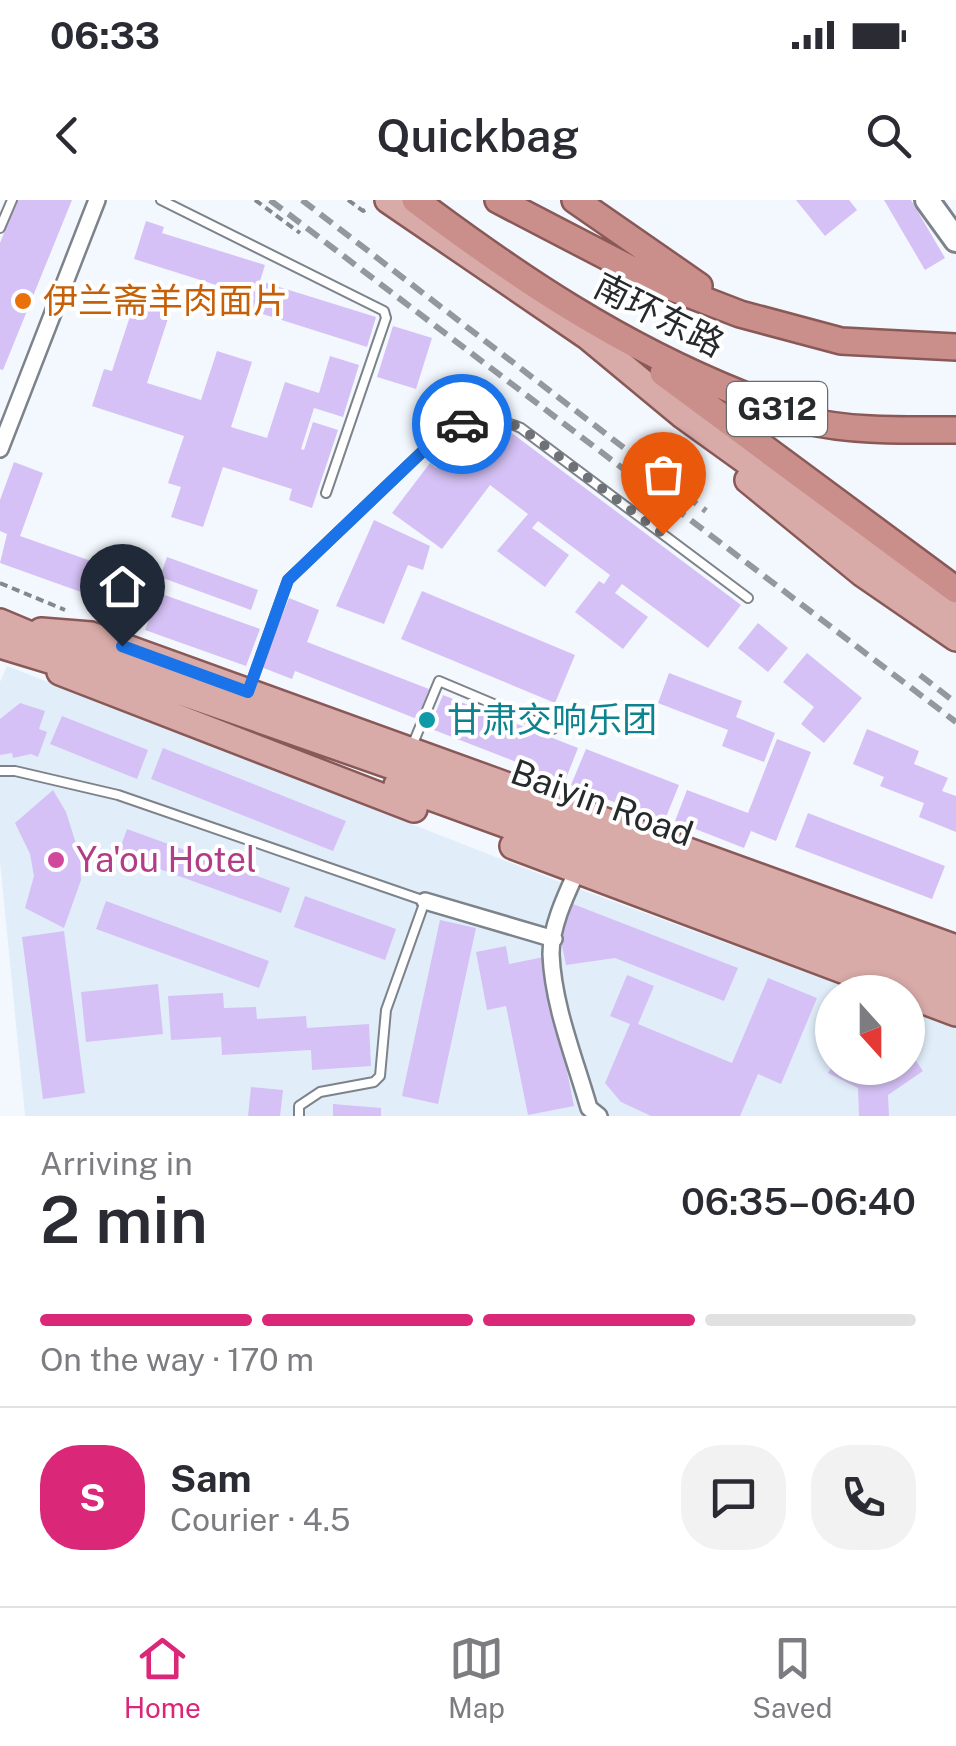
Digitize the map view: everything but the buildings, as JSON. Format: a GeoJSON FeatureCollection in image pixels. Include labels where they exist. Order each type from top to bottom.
{"type":"FeatureCollection","features":[{"type":"Feature","properties":{"kind":"highway","name":"南环东路"},"geometry":{"type":"LineString","coordinates":[[415,200],[511,272],[611,334],[698,377],[804,420],[888,430],[956,430]]}},
{"type":"Feature","properties":{"kind":"highway","name":"南环东路"},"geometry":{"type":"LineString","coordinates":[[498,200],[652,280],[740,314],[841,340],[956,347]]}},
{"type":"Feature","properties":{"kind":"highway"},"geometry":{"type":"LineString","coordinates":[[576,200],[740,314]]}},
{"type":"Feature","properties":{"kind":"highway"},"geometry":{"type":"LineString","coordinates":[[611,334],[956,590]]}},
{"type":"Feature","properties":{"kind":"main road"},"geometry":{"type":"LineString","coordinates":[[388,200],[588,336],[680,414],[956,612]]}},
{"type":"Feature","properties":{"kind":"main road"},"geometry":{"type":"LineString","coordinates":[[927,200],[956,240]]}},
{"type":"Feature","properties":{"kind":"main road"},"geometry":{"type":"LineString","coordinates":[[680,414],[691,431],[776,505],[863,574],[956,638]]}},
{"type":"Feature","properties":{"kind":"main road"},"geometry":{"type":"LineString","coordinates":[[9,637],[91,634],[956,948]]}},
{"type":"Feature","properties":{"kind":"main road"},"geometry":{"type":"LineString","coordinates":[[9,637],[80,681],[853,975]]}},
{"type":"Feature","properties":{"kind":"main road","name":"Baiyin Road"},"geometry":{"type":"LineString","coordinates":[[9,637],[956,988]]}},
{"type":"Feature","properties":{"kind":"main road","name":"Baiyin Road"},"geometry":{"type":"LineString","coordinates":[[94,668],[592,836],[956,968]]}},
{"type":"Feature","properties":{"kind":"main road"},"geometry":{"type":"LineString","coordinates":[[925,1002],[956,1013]]}},
{"type":"Feature","properties":{"kind":"street"},"geometry":{"type":"LineString","coordinates":[[0,449],[97,200]]}},
{"type":"Feature","properties":{"kind":"street"},"geometry":{"type":"LineString","coordinates":[[577,871],[563,902],[551,951],[561,1012],[589,1108],[599,1116]]}},
{"type":"Feature","properties":{"kind":"street"},"geometry":{"type":"LineString","coordinates":[[425,901],[554,939]]}},
{"type":"Feature","properties":{"kind":"lane"},"geometry":{"type":"LineString","coordinates":[[0,228],[12,200]]}},
{"type":"Feature","properties":{"kind":"lane"},"geometry":{"type":"LineString","coordinates":[[161,200],[384,311],[386,318],[326,492]]}},
{"type":"Feature","properties":{"kind":"lane"},"geometry":{"type":"LineString","coordinates":[[248,692],[288,580],[445,430],[473,420],[503,420],[521,428],[748,598]]}},
{"type":"Feature","properties":{"kind":"lane"},"geometry":{"type":"LineString","coordinates":[[410,750],[440,681],[553,729]]}},
{"type":"Feature","properties":{"kind":"lane"},"geometry":{"type":"LineString","coordinates":[[0,771],[118,795],[425,901],[386,1010],[380,1076],[374,1082],[320,1092],[300,1106],[298,1116]]}},
{"type":"Feature","properties":{"kind":"path"},"geometry":{"type":"LineString","coordinates":[[255,200],[300,233]]}},
{"type":"Feature","properties":{"kind":"path"},"geometry":{"type":"LineString","coordinates":[[348,200],[363,211]]}},
{"type":"Feature","properties":{"kind":"shaded area"},"geometry":{"type":"Polygon","coordinates":[[[7,666],[560,882],[815,976],[815,1085],[925,1085],[925,1016],[956,1028],[956,1116],[25,1116],[0,862],[0,682],[7,666]]]}},
{"type":"Feature","properties":{"kind":"railway"},"geometry":{"type":"LineString","coordinates":[[270,200],[956,722]]}},
{"type":"Feature","properties":{"kind":"railway"},"geometry":{"type":"LineString","coordinates":[[302,200],[706,511]]}},
{"type":"Feature","properties":{"kind":"railway"},"geometry":{"type":"LineString","coordinates":[[920,675],[956,703]]}},
{"type":"Feature","properties":{"kind":"way so far"},"geometry":{"type":"LineString","coordinates":[[462,424],[503,420],[521,428],[663,534]]}},
{"type":"Feature","properties":{"kind":"place","name":"伊兰斋羊肉面片"},"geometry":{"type":"Point","coordinates":[23,301]}},
{"type":"Feature","properties":{"kind":"place","name":"甘肃交响乐团"},"geometry":{"type":"Point","coordinates":[427,720]}},
{"type":"Feature","properties":{"kind":"place","name":"Ya'ou Hotel"},"geometry":{"type":"Point","coordinates":[56,860]}},
{"type":"Feature","properties":{"kind":"route"},"geometry":{"type":"LineString","coordinates":[[122,646],[248,692],[288,580],[445,430],[462,424]]}}]}
